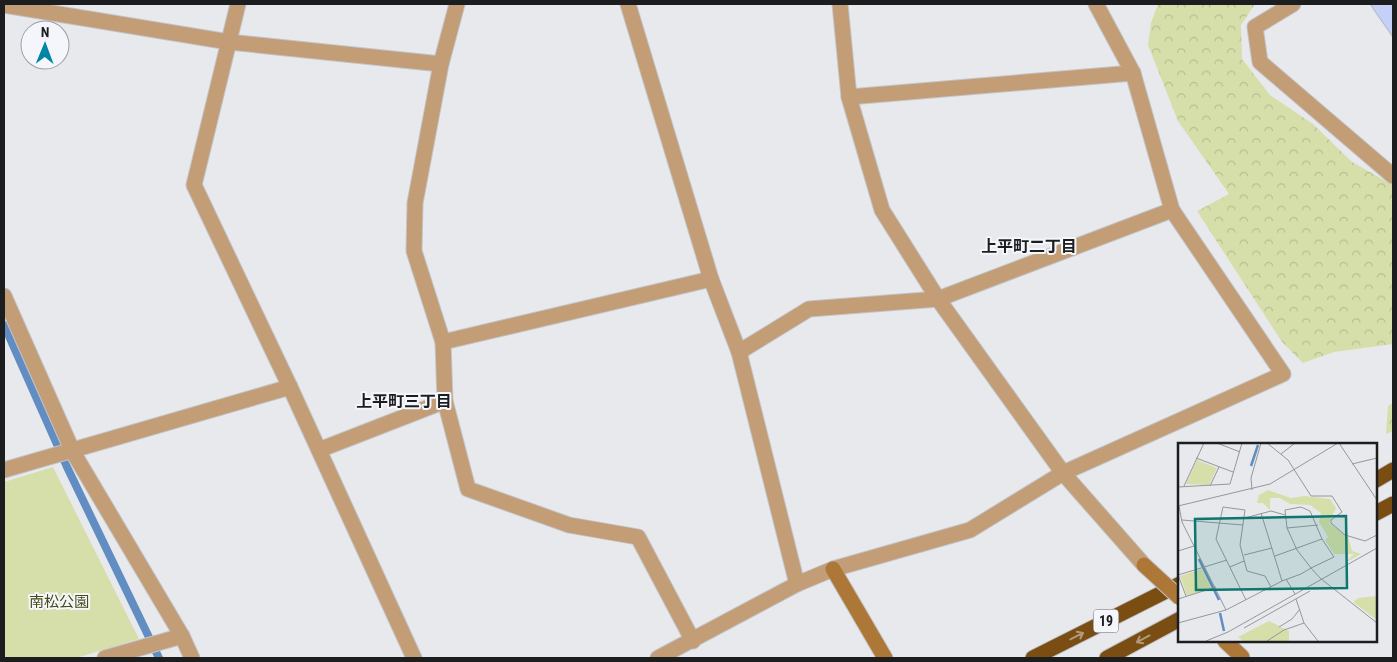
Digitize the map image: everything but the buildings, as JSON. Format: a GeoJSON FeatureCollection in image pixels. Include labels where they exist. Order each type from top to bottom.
{"type":"FeatureCollection","features":[{"type":"Feature","properties":{"kind":"highway"},"geometry":{"type":"LineString","coordinates":[[1377,479],[1393,470]]}},
{"type":"Feature","properties":{"kind":"highway"},"geometry":{"type":"LineString","coordinates":[[1377,512],[1393,504]]}},
{"type":"Feature","properties":{"kind":"highway","name":"19"},"geometry":{"type":"LineString","coordinates":[[1034,658],[1178,585]]}},
{"type":"Feature","properties":{"kind":"highway","name":"19"},"geometry":{"type":"LineString","coordinates":[[1107,658],[1178,620]]}},
{"type":"Feature","properties":{"kind":"street"},"geometry":{"type":"LineString","coordinates":[[238,4],[194,185],[290,387],[414,658]]}},
{"type":"Feature","properties":{"kind":"street"},"geometry":{"type":"LineString","coordinates":[[457,4],[441,64],[415,203],[414,251],[444,342],[445,401],[468,489],[569,525],[638,537],[693,641]]}},
{"type":"Feature","properties":{"kind":"street"},"geometry":{"type":"LineString","coordinates":[[628,4],[711,279],[739,352],[797,584]]}},
{"type":"Feature","properties":{"kind":"street"},"geometry":{"type":"LineString","coordinates":[[840,4],[849,96],[882,210],[938,300],[1063,473],[1144,565],[1178,596]]}},
{"type":"Feature","properties":{"kind":"street"},"geometry":{"type":"LineString","coordinates":[[658,658],[797,584],[833,569],[970,530],[1063,473],[1283,374],[1172,210],[1133,73],[1096,4]]}},
{"type":"Feature","properties":{"kind":"street"},"geometry":{"type":"LineString","coordinates":[[1293,4],[1255,27],[1260,62],[1393,176]]}},
{"type":"Feature","properties":{"kind":"street"},"geometry":{"type":"LineString","coordinates":[[4,5],[230,42],[441,64]]}},
{"type":"Feature","properties":{"kind":"street"},"geometry":{"type":"LineString","coordinates":[[849,96],[1133,73]]}},
{"type":"Feature","properties":{"kind":"street"},"geometry":{"type":"LineString","coordinates":[[739,352],[810,309],[938,300],[1172,210]]}},
{"type":"Feature","properties":{"kind":"street"},"geometry":{"type":"LineString","coordinates":[[444,342],[711,279]]}},
{"type":"Feature","properties":{"kind":"street"},"geometry":{"type":"LineString","coordinates":[[4,296],[73,452],[182,636],[192,658]]}},
{"type":"Feature","properties":{"kind":"street"},"geometry":{"type":"LineString","coordinates":[[4,470],[73,452],[290,387]]}},
{"type":"Feature","properties":{"kind":"street"},"geometry":{"type":"LineString","coordinates":[[319,450],[445,401]]}},
{"type":"Feature","properties":{"kind":"street"},"geometry":{"type":"LineString","coordinates":[[833,569],[885,658]]}},
{"type":"Feature","properties":{"kind":"street"},"geometry":{"type":"LineString","coordinates":[[105,658],[182,636]]}},
{"type":"Feature","properties":{"kind":"street"},"geometry":{"type":"LineString","coordinates":[[1226,642],[1243,658]]}},
{"type":"Feature","properties":{"kind":"green space"},"geometry":{"type":"Polygon","coordinates":[[[1158,4],[1255,4],[1241,25],[1242,59],[1270,95],[1313,124],[1352,162],[1393,185],[1393,344],[1334,352],[1303,363],[1282,342],[1197,211],[1229,194],[1178,121],[1148,45],[1151,23],[1158,4]]]}},
{"type":"Feature","properties":{"kind":"green space"},"geometry":{"type":"Polygon","coordinates":[[[1393,403],[1393,431],[1386,434],[1388,406],[1393,403]]]}},
{"type":"Feature","properties":{"kind":"green space","name":"南松公園"},"geometry":{"type":"Polygon","coordinates":[[[53,467],[139,639],[76,658],[4,658],[4,482],[53,467]]]}},
{"type":"Feature","properties":{"kind":"waterway"},"geometry":{"type":"LineString","coordinates":[[4,325],[67,467],[159,658]]}},
{"type":"Feature","properties":{"kind":"district","name":"上平町二丁目"},"geometry":{"type":"Point","coordinates":[1029,246]}},
{"type":"Feature","properties":{"kind":"district","name":"上平町三丁目"},"geometry":{"type":"Point","coordinates":[404,401]}}]}
